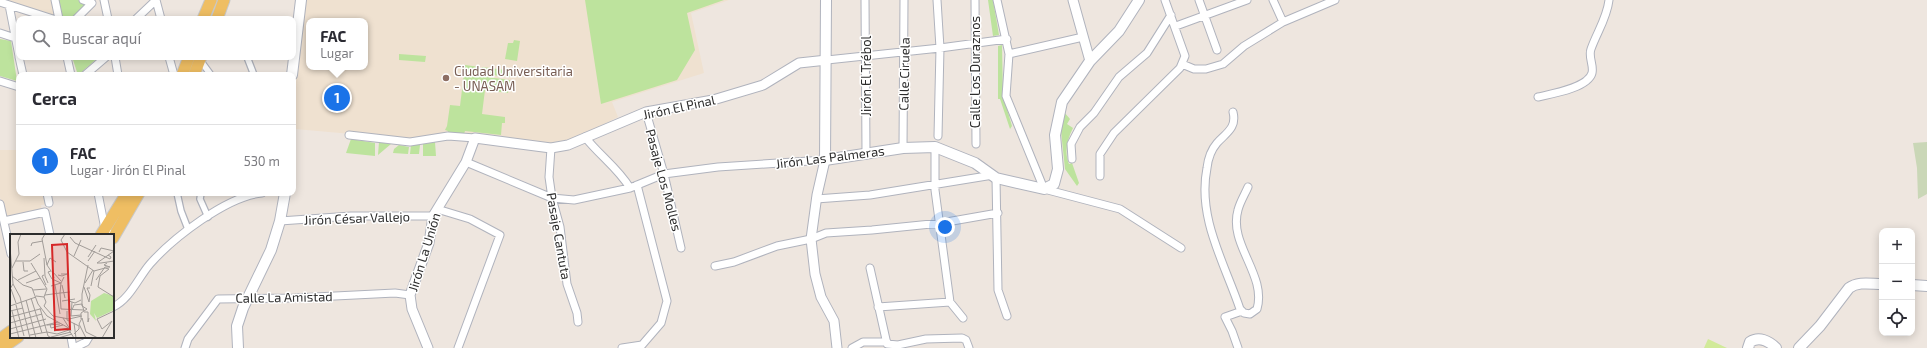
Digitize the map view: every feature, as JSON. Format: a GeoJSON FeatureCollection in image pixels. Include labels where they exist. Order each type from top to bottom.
{"type":"FeatureCollection","features":[{"type":"Feature","properties":{"kind":"main road"},"geometry":{"type":"LineString","coordinates":[[205,16],[211,0]]}},
{"type":"Feature","properties":{"kind":"main road"},"geometry":{"type":"LineString","coordinates":[[296,42],[301,0]]}},
{"type":"Feature","properties":{"kind":"main road"},"geometry":{"type":"LineString","coordinates":[[825,160],[827,60],[826,0]]}},
{"type":"Feature","properties":{"kind":"main road"},"geometry":{"type":"LineString","coordinates":[[1044,189],[1054,184],[1058,169],[1054,135],[1062,102],[1090,61],[1119,31],[1139,0]]}},
{"type":"Feature","properties":{"kind":"main road"},"geometry":{"type":"LineString","coordinates":[[183,72],[188,60]]}},
{"type":"Feature","properties":{"kind":"main road"},"geometry":{"type":"LineString","coordinates":[[195,72],[200,60]]}},
{"type":"Feature","properties":{"kind":"main road"},"geometry":{"type":"LineString","coordinates":[[292,72],[294,60]]}},
{"type":"Feature","properties":{"kind":"main road","name":"Jirón Las Palmeras"},"geometry":{"type":"LineString","coordinates":[[825,160],[866,152],[903,148],[935,147],[975,163],[994,176],[1029,187],[1044,189]]}},
{"type":"Feature","properties":{"kind":"main road"},"geometry":{"type":"LineString","coordinates":[[109,234],[126,196]]}},
{"type":"Feature","properties":{"kind":"main road"},"geometry":{"type":"LineString","coordinates":[[110,234],[137,196]]}},
{"type":"Feature","properties":{"kind":"main road"},"geometry":{"type":"LineString","coordinates":[[238,348],[238,326],[243,308],[271,250],[280,221],[284,196]]}},
{"type":"Feature","properties":{"kind":"main road"},"geometry":{"type":"LineString","coordinates":[[1799,348],[1820,326],[1849,288],[1858,284],[1879,284]]}},
{"type":"Feature","properties":{"kind":"main road"},"geometry":{"type":"LineString","coordinates":[[1915,285],[1927,286]]}},
{"type":"Feature","properties":{"kind":"main road"},"geometry":{"type":"LineString","coordinates":[[0,339],[10,332]]}},
{"type":"Feature","properties":{"kind":"main road"},"geometry":{"type":"LineString","coordinates":[[2,348],[17,338]]}},
{"type":"Feature","properties":{"kind":"main road"},"geometry":{"type":"LineString","coordinates":[[1748,348],[1750,342],[1755,339],[1765,341],[1776,348]]}},
{"type":"Feature","properties":{"kind":"street"},"geometry":{"type":"LineString","coordinates":[[55,0],[58,16]]}},
{"type":"Feature","properties":{"kind":"street"},"geometry":{"type":"LineString","coordinates":[[79,16],[92,3],[83,0]]}},
{"type":"Feature","properties":{"kind":"street"},"geometry":{"type":"LineString","coordinates":[[104,0],[107,16]]}},
{"type":"Feature","properties":{"kind":"street"},"geometry":{"type":"LineString","coordinates":[[139,16],[156,0],[160,16]]}},
{"type":"Feature","properties":{"kind":"street"},"geometry":{"type":"LineString","coordinates":[[211,0],[220,10]]}},
{"type":"Feature","properties":{"kind":"street","name":"Jirón El Trébol"},"geometry":{"type":"LineString","coordinates":[[865,0],[866,152]]}},
{"type":"Feature","properties":{"kind":"street","name":"Calle Ciruela"},"geometry":{"type":"LineString","coordinates":[[903,148],[905,53],[904,0]]}},
{"type":"Feature","properties":{"kind":"street"},"geometry":{"type":"LineString","coordinates":[[937,0],[940,48],[938,136]]}},
{"type":"Feature","properties":{"kind":"street","name":"Calle Los Duraznos"},"geometry":{"type":"LineString","coordinates":[[975,0],[976,144]]}},
{"type":"Feature","properties":{"kind":"street"},"geometry":{"type":"LineString","coordinates":[[997,0],[1007,39],[1009,54],[1006,96],[1044,189]]}},
{"type":"Feature","properties":{"kind":"street"},"geometry":{"type":"LineString","coordinates":[[1074,0],[1090,61]]}},
{"type":"Feature","properties":{"kind":"street"},"geometry":{"type":"LineString","coordinates":[[1100,176],[1100,154],[1114,133],[1157,92],[1182,64],[1184,56],[1176,26],[1165,0]]}},
{"type":"Feature","properties":{"kind":"street"},"geometry":{"type":"LineString","coordinates":[[1199,0],[1206,15],[1217,50]]}},
{"type":"Feature","properties":{"kind":"street"},"geometry":{"type":"LineString","coordinates":[[1176,26],[1247,0]]}},
{"type":"Feature","properties":{"kind":"street"},"geometry":{"type":"LineString","coordinates":[[1273,0],[1283,22]]}},
{"type":"Feature","properties":{"kind":"street"},"geometry":{"type":"LineString","coordinates":[[1182,64],[1194,69],[1206,69],[1223,64],[1244,46],[1283,22],[1335,0]]}},
{"type":"Feature","properties":{"kind":"street"},"geometry":{"type":"LineString","coordinates":[[1538,97],[1574,88],[1587,80],[1590,76],[1592,72],[1590,51],[1607,16],[1609,0]]}},
{"type":"Feature","properties":{"kind":"street"},"geometry":{"type":"LineString","coordinates":[[0,2],[44,16]]}},
{"type":"Feature","properties":{"kind":"street"},"geometry":{"type":"LineString","coordinates":[[9,5],[16,43]]}},
{"type":"Feature","properties":{"kind":"street"},"geometry":{"type":"LineString","coordinates":[[1072,160],[1071,144],[1080,127],[1094,113],[1119,77],[1147,52],[1171,15]]}},
{"type":"Feature","properties":{"kind":"street"},"geometry":{"type":"LineString","coordinates":[[0,33],[15,38]]}},
{"type":"Feature","properties":{"kind":"street"},"geometry":{"type":"LineString","coordinates":[[1009,54],[1083,37]]}},
{"type":"Feature","properties":{"kind":"street","name":"Jirón El Pinal"},"geometry":{"type":"LineString","coordinates":[[349,135],[410,142],[448,136],[551,148],[568,145],[646,112],[713,100],[764,85],[799,63],[905,53],[1007,39]]}},
{"type":"Feature","properties":{"kind":"street"},"geometry":{"type":"LineString","coordinates":[[20,60],[22,72]]}},
{"type":"Feature","properties":{"kind":"street"},"geometry":{"type":"LineString","coordinates":[[68,60],[70,72]]}},
{"type":"Feature","properties":{"kind":"street"},"geometry":{"type":"LineString","coordinates":[[88,72],[102,60]]}},
{"type":"Feature","properties":{"kind":"street"},"geometry":{"type":"LineString","coordinates":[[115,60],[117,72]]}},
{"type":"Feature","properties":{"kind":"street"},"geometry":{"type":"LineString","coordinates":[[170,60],[173,72]]}},
{"type":"Feature","properties":{"kind":"street"},"geometry":{"type":"LineString","coordinates":[[202,60],[208,72]]}},
{"type":"Feature","properties":{"kind":"street"},"geometry":{"type":"LineString","coordinates":[[248,60],[253,72]]}},
{"type":"Feature","properties":{"kind":"street"},"geometry":{"type":"LineString","coordinates":[[0,81],[16,87]]}},
{"type":"Feature","properties":{"kind":"street","name":"Pasaje Los Molles"},"geometry":{"type":"LineString","coordinates":[[646,112],[664,174],[681,248]]}},
{"type":"Feature","properties":{"kind":"street"},"geometry":{"type":"LineString","coordinates":[[1233,112],[1234,120],[1232,126],[1217,142],[1211,153],[1206,169],[1205,189],[1209,226],[1242,311],[1247,314],[1253,314],[1257,309],[1259,298],[1258,292],[1241,244],[1238,229],[1238,210],[1248,187]]}},
{"type":"Feature","properties":{"kind":"street"},"geometry":{"type":"LineString","coordinates":[[585,137],[595,150],[634,186],[667,301],[661,323],[643,347],[622,348]]}},
{"type":"Feature","properties":{"kind":"street","name":"Jirón La Unión"},"geometry":{"type":"LineString","coordinates":[[428,348],[412,309],[410,295],[428,243],[435,213],[466,162],[475,138]]}},
{"type":"Feature","properties":{"kind":"street"},"geometry":{"type":"LineString","coordinates":[[935,147],[935,184],[950,302],[963,318]]}},
{"type":"Feature","properties":{"kind":"street","name":"Pasaje Cantuta"},"geometry":{"type":"LineString","coordinates":[[551,148],[549,177],[552,198],[560,227],[568,284],[578,313],[578,322]]}},
{"type":"Feature","properties":{"kind":"street"},"geometry":{"type":"LineString","coordinates":[[825,160],[816,199],[811,239],[815,274],[821,297],[834,321],[837,348]]}},
{"type":"Feature","properties":{"kind":"street","name":"Jirón Las Palmeras"},"geometry":{"type":"LineString","coordinates":[[466,162],[552,198],[574,200],[634,186],[664,174],[718,168],[825,160]]}},
{"type":"Feature","properties":{"kind":"street"},"geometry":{"type":"LineString","coordinates":[[816,199],[870,196],[935,184],[994,176],[998,213],[998,290],[1007,316]]}},
{"type":"Feature","properties":{"kind":"street","name":"Jirón Las Palmeras"},"geometry":{"type":"LineString","coordinates":[[1044,189],[1120,209],[1182,248]]}},
{"type":"Feature","properties":{"kind":"street"},"geometry":{"type":"LineString","coordinates":[[47,196],[48,203]]}},
{"type":"Feature","properties":{"kind":"street"},"geometry":{"type":"LineString","coordinates":[[99,196],[109,234]]}},
{"type":"Feature","properties":{"kind":"street"},"geometry":{"type":"LineString","coordinates":[[178,196],[181,211],[188,228]]}},
{"type":"Feature","properties":{"kind":"street"},"geometry":{"type":"LineString","coordinates":[[200,196],[200,199],[208,217]]}},
{"type":"Feature","properties":{"kind":"street"},"geometry":{"type":"LineString","coordinates":[[114,307],[120,304],[151,263],[188,228],[240,198],[249,196]]}},
{"type":"Feature","properties":{"kind":"street"},"geometry":{"type":"LineString","coordinates":[[0,204],[10,249]]}},
{"type":"Feature","properties":{"kind":"street"},"geometry":{"type":"LineString","coordinates":[[4,221],[45,212],[50,234]]}},
{"type":"Feature","properties":{"kind":"street","name":"Jirón César Vallejo"},"geometry":{"type":"LineString","coordinates":[[280,221],[351,216],[435,213],[470,219],[500,235],[458,348]]}},
{"type":"Feature","properties":{"kind":"street"},"geometry":{"type":"LineString","coordinates":[[715,266],[734,262],[777,246],[811,239],[826,233],[941,223],[998,213]]}},
{"type":"Feature","properties":{"kind":"street"},"geometry":{"type":"LineString","coordinates":[[870,268],[887,342],[891,346],[898,346],[926,339],[962,338],[966,340],[969,348]]}},
{"type":"Feature","properties":{"kind":"street","name":"Calle La Amistad"},"geometry":{"type":"LineString","coordinates":[[185,348],[188,339],[218,299],[295,298],[395,293],[410,295]]}},
{"type":"Feature","properties":{"kind":"street"},"geometry":{"type":"LineString","coordinates":[[878,307],[950,302]]}},
{"type":"Feature","properties":{"kind":"street"},"geometry":{"type":"LineString","coordinates":[[1238,348],[1225,317],[1242,311]]}},
{"type":"Feature","properties":{"kind":"street"},"geometry":{"type":"LineString","coordinates":[[71,338],[74,348],[86,342],[88,338]]}},
{"type":"Feature","properties":{"kind":"street"},"geometry":{"type":"LineString","coordinates":[[852,348],[863,342],[887,342]]}},
{"type":"Feature","properties":{"kind":"shaded area"},"geometry":{"type":"Polygon","coordinates":[[[2,0],[52,0],[55,16],[2,0]]]}},
{"type":"Feature","properties":{"kind":"shaded area","name":"Ciudad Universitaria - UNASAM"},"geometry":{"type":"Polygon","coordinates":[[[306,0],[729,0],[691,13],[704,73],[612,102],[618,117],[565,144],[548,146],[449,135],[408,139],[296,129],[296,75],[306,0]]]}},
{"type":"Feature","properties":{"kind":"shaded area"},"geometry":{"type":"Polygon","coordinates":[[[0,150],[16,150],[16,196],[46,196],[47,204],[41,205],[42,210],[5,218],[0,197],[0,150]]]}},
{"type":"Feature","properties":{"kind":"green space"},"geometry":{"type":"Polygon","coordinates":[[[59,0],[78,0],[89,4],[76,16],[62,16],[59,0]]]}},
{"type":"Feature","properties":{"kind":"green space"},"geometry":{"type":"Polygon","coordinates":[[[585,0],[724,0],[687,13],[695,50],[677,80],[601,104],[585,0]]]}},
{"type":"Feature","properties":{"kind":"green space"},"geometry":{"type":"Polygon","coordinates":[[[988,0],[993,0],[999,35],[993,36],[988,0]]]}},
{"type":"Feature","properties":{"kind":"green space"},"geometry":{"type":"Polygon","coordinates":[[[0,39],[11,41],[16,81],[0,76],[0,39]]]}},
{"type":"Feature","properties":{"kind":"green space"},"geometry":{"type":"Polygon","coordinates":[[[514,40],[520,41],[517,61],[505,59],[508,43],[513,43],[514,40]]]}},
{"type":"Feature","properties":{"kind":"green space"},"geometry":{"type":"Polygon","coordinates":[[[1002,45],[1003,95],[1012,126],[1010,129],[1000,99],[998,99],[998,46],[1002,45]]]}},
{"type":"Feature","properties":{"kind":"green space"},"geometry":{"type":"Polygon","coordinates":[[[399,54],[426,56],[425,62],[399,60],[399,54]]]}},
{"type":"Feature","properties":{"kind":"green space"},"geometry":{"type":"Polygon","coordinates":[[[73,60],[96,60],[82,72],[77,72],[73,60]]]}},
{"type":"Feature","properties":{"kind":"green space"},"geometry":{"type":"Polygon","coordinates":[[[465,65],[480,67],[479,76],[510,80],[508,93],[485,90],[482,114],[505,117],[505,123],[502,123],[501,135],[465,131],[464,134],[448,133],[448,131],[445,130],[450,105],[460,106],[465,65]]]}},
{"type":"Feature","properties":{"kind":"green space"},"geometry":{"type":"Polygon","coordinates":[[[482,67],[513,71],[512,77],[481,74],[482,67]]]}},
{"type":"Feature","properties":{"kind":"green space"},"geometry":{"type":"Polygon","coordinates":[[[1064,112],[1070,119],[1067,124],[1073,128],[1066,150],[1067,160],[1069,164],[1072,163],[1079,183],[1077,186],[1065,169],[1061,131],[1064,112]]]}},
{"type":"Feature","properties":{"kind":"green space"},"geometry":{"type":"Polygon","coordinates":[[[351,139],[375,143],[375,156],[346,153],[351,139]]]}},
{"type":"Feature","properties":{"kind":"green space"},"geometry":{"type":"Polygon","coordinates":[[[379,142],[391,144],[378,155],[379,142]]]}},
{"type":"Feature","properties":{"kind":"green space"},"geometry":{"type":"Polygon","coordinates":[[[435,142],[436,156],[423,156],[423,144],[435,142]]]}},
{"type":"Feature","properties":{"kind":"green space"},"geometry":{"type":"Polygon","coordinates":[[[1927,142],[1927,194],[1918,199],[1917,168],[1913,143],[1927,142]]]}},
{"type":"Feature","properties":{"kind":"green space"},"geometry":{"type":"Polygon","coordinates":[[[399,145],[409,147],[408,154],[393,153],[394,149],[399,145]]]}},
{"type":"Feature","properties":{"kind":"green space"},"geometry":{"type":"Polygon","coordinates":[[[411,145],[420,145],[419,154],[410,154],[411,145]]]}},
{"type":"Feature","properties":{"kind":"green space"},"geometry":{"type":"Polygon","coordinates":[[[1708,339],[1727,348],[1704,348],[1708,339]]]}},
{"type":"Feature","properties":{"kind":"place","name":"Ciudad Universitaria - UNASAM"},"geometry":{"type":"Point","coordinates":[446,78]}},
{"type":"Feature","properties":{"kind":"place","name":"FAC"},"geometry":{"type":"Point","coordinates":[337,98]}}]}
